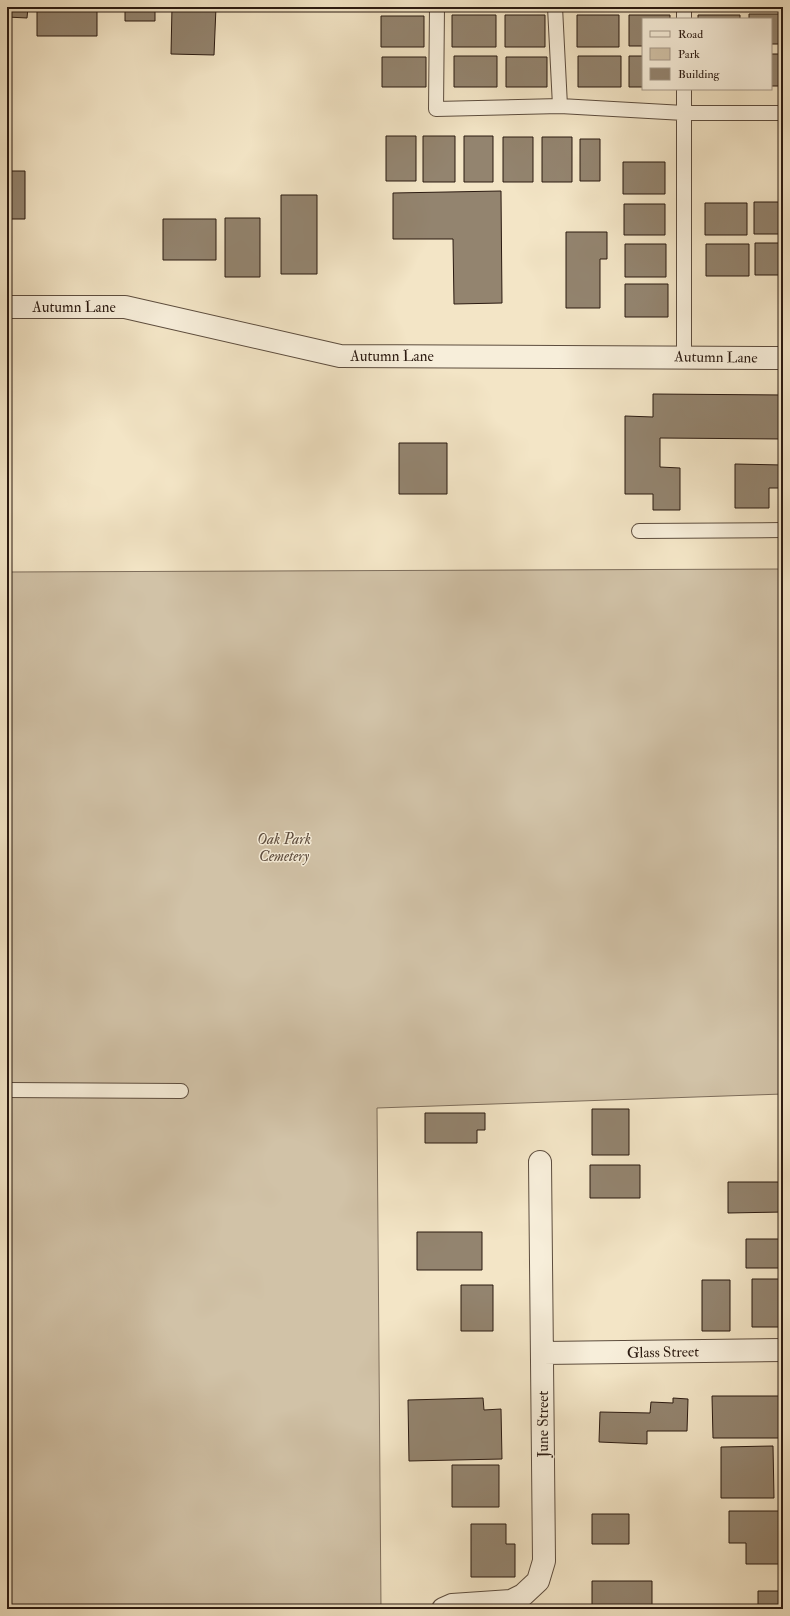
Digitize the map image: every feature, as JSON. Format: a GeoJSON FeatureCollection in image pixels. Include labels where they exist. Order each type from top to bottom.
{"type":"FeatureCollection","features":[{"type":"Feature","properties":{"kind":"street","name":"Autumn Lane"},"geometry":{"type":"LineString","coordinates":[[7,307],[125,307],[340,356],[684,356],[783,358]]}},
{"type":"Feature","properties":{"kind":"street","name":"June Street"},"geometry":{"type":"LineString","coordinates":[[443,1609],[452,1605],[511,1601],[523,1595],[538,1581],[544,1560],[540,1162]]}},
{"type":"Feature","properties":{"kind":"street","name":"Glass Street"},"geometry":{"type":"LineString","coordinates":[[543,1354],[783,1350]]}},
{"type":"Feature","properties":{"kind":"lane"},"geometry":{"type":"LineString","coordinates":[[437,7],[436,109],[560,106],[684,113],[783,112]]}},
{"type":"Feature","properties":{"kind":"lane"},"geometry":{"type":"LineString","coordinates":[[556,7],[560,106]]}},
{"type":"Feature","properties":{"kind":"lane"},"geometry":{"type":"LineString","coordinates":[[684,7],[684,18]]}},
{"type":"Feature","properties":{"kind":"lane"},"geometry":{"type":"LineString","coordinates":[[684,90],[684,356]]}},
{"type":"Feature","properties":{"kind":"lane"},"geometry":{"type":"LineString","coordinates":[[639,531],[783,530]]}},
{"type":"Feature","properties":{"kind":"lane"},"geometry":{"type":"LineString","coordinates":[[7,1090],[181,1092]]}},
{"type":"Feature","properties":{"kind":"green space","name":"Oak Park Cemetery"},"geometry":{"type":"Polygon","coordinates":[[[783,569],[783,1094],[377,1108],[381,1609],[7,1609],[7,572],[783,569]]]}},
{"type":"Feature","properties":{"kind":"building"},"geometry":{"type":"Polygon","coordinates":[[[7,7],[28,7],[27,18],[7,17],[7,7]]]}},
{"type":"Feature","properties":{"kind":"building"},"geometry":{"type":"Polygon","coordinates":[[[125,7],[155,7],[155,21],[125,21],[125,7]]]}},
{"type":"Feature","properties":{"kind":"building"},"geometry":{"type":"Polygon","coordinates":[[[172,7],[216,7],[214,55],[171,54],[172,7]]]}},
{"type":"Feature","properties":{"kind":"building"},"geometry":{"type":"Polygon","coordinates":[[[37,10],[97,10],[97,36],[37,36],[37,10]]]}},
{"type":"Feature","properties":{"kind":"building"},"geometry":{"type":"Polygon","coordinates":[[[749,14],[783,14],[783,44],[772,44],[772,18],[749,18],[749,14]]]}},
{"type":"Feature","properties":{"kind":"building"},"geometry":{"type":"Polygon","coordinates":[[[452,15],[496,15],[496,47],[452,47],[452,15]]]}},
{"type":"Feature","properties":{"kind":"building"},"geometry":{"type":"Polygon","coordinates":[[[505,15],[545,15],[545,47],[505,47],[505,15]]]}},
{"type":"Feature","properties":{"kind":"building"},"geometry":{"type":"Polygon","coordinates":[[[577,15],[619,15],[619,47],[577,47],[577,15]]]}},
{"type":"Feature","properties":{"kind":"building"},"geometry":{"type":"Polygon","coordinates":[[[629,15],[670,15],[670,18],[642,18],[642,46],[629,46],[629,15]]]}},
{"type":"Feature","properties":{"kind":"building"},"geometry":{"type":"Polygon","coordinates":[[[698,15],[740,15],[740,18],[698,18],[698,15]]]}},
{"type":"Feature","properties":{"kind":"building"},"geometry":{"type":"Polygon","coordinates":[[[381,16],[424,16],[424,47],[381,47],[381,16]]]}},
{"type":"Feature","properties":{"kind":"building"},"geometry":{"type":"Polygon","coordinates":[[[772,54],[783,54],[783,86],[772,86],[772,54]]]}},
{"type":"Feature","properties":{"kind":"building"},"geometry":{"type":"Polygon","coordinates":[[[454,56],[497,56],[497,87],[454,87],[454,56]]]}},
{"type":"Feature","properties":{"kind":"building"},"geometry":{"type":"Polygon","coordinates":[[[578,56],[621,56],[621,87],[578,87],[578,56]]]}},
{"type":"Feature","properties":{"kind":"building"},"geometry":{"type":"Polygon","coordinates":[[[629,56],[642,56],[642,87],[629,87],[629,56]]]}},
{"type":"Feature","properties":{"kind":"building"},"geometry":{"type":"Polygon","coordinates":[[[382,57],[426,57],[426,87],[382,87],[382,57]]]}},
{"type":"Feature","properties":{"kind":"building"},"geometry":{"type":"Polygon","coordinates":[[[506,57],[547,57],[547,87],[506,87],[506,57]]]}},
{"type":"Feature","properties":{"kind":"building"},"geometry":{"type":"Polygon","coordinates":[[[386,136],[416,136],[416,181],[386,181],[386,136]]]}},
{"type":"Feature","properties":{"kind":"building"},"geometry":{"type":"Polygon","coordinates":[[[423,136],[455,136],[455,182],[423,182],[423,136]]]}},
{"type":"Feature","properties":{"kind":"building"},"geometry":{"type":"Polygon","coordinates":[[[464,136],[493,136],[493,182],[464,182],[464,136]]]}},
{"type":"Feature","properties":{"kind":"building"},"geometry":{"type":"Polygon","coordinates":[[[503,137],[533,137],[533,182],[503,182],[503,137]]]}},
{"type":"Feature","properties":{"kind":"building"},"geometry":{"type":"Polygon","coordinates":[[[542,137],[572,137],[572,182],[542,182],[542,137]]]}},
{"type":"Feature","properties":{"kind":"building"},"geometry":{"type":"Polygon","coordinates":[[[580,139],[600,139],[600,181],[580,181],[580,139]]]}},
{"type":"Feature","properties":{"kind":"building"},"geometry":{"type":"Polygon","coordinates":[[[623,162],[665,162],[665,194],[623,194],[623,162]]]}},
{"type":"Feature","properties":{"kind":"building"},"geometry":{"type":"Polygon","coordinates":[[[7,171],[25,171],[25,219],[7,219],[7,171]]]}},
{"type":"Feature","properties":{"kind":"building"},"geometry":{"type":"Polygon","coordinates":[[[501,191],[502,303],[454,304],[453,239],[393,239],[393,193],[501,191]]]}},
{"type":"Feature","properties":{"kind":"building"},"geometry":{"type":"Polygon","coordinates":[[[281,195],[317,195],[317,274],[281,274],[281,195]]]}},
{"type":"Feature","properties":{"kind":"building"},"geometry":{"type":"Polygon","coordinates":[[[754,202],[783,202],[783,234],[754,234],[754,202]]]}},
{"type":"Feature","properties":{"kind":"building"},"geometry":{"type":"Polygon","coordinates":[[[705,203],[747,203],[747,235],[705,235],[705,203]]]}},
{"type":"Feature","properties":{"kind":"building"},"geometry":{"type":"Polygon","coordinates":[[[624,204],[665,204],[665,235],[624,235],[624,204]]]}},
{"type":"Feature","properties":{"kind":"building"},"geometry":{"type":"Polygon","coordinates":[[[225,218],[260,218],[260,277],[225,277],[225,218]]]}},
{"type":"Feature","properties":{"kind":"building"},"geometry":{"type":"Polygon","coordinates":[[[163,219],[216,219],[216,260],[163,260],[163,219]]]}},
{"type":"Feature","properties":{"kind":"building"},"geometry":{"type":"Polygon","coordinates":[[[566,232],[607,232],[607,259],[600,259],[600,308],[566,308],[566,232]]]}},
{"type":"Feature","properties":{"kind":"building"},"geometry":{"type":"Polygon","coordinates":[[[755,243],[783,243],[783,275],[755,275],[755,243]]]}},
{"type":"Feature","properties":{"kind":"building"},"geometry":{"type":"Polygon","coordinates":[[[625,244],[666,244],[666,277],[625,277],[625,244]]]}},
{"type":"Feature","properties":{"kind":"building"},"geometry":{"type":"Polygon","coordinates":[[[706,244],[749,244],[749,276],[706,276],[706,244]]]}},
{"type":"Feature","properties":{"kind":"building"},"geometry":{"type":"Polygon","coordinates":[[[625,284],[668,284],[668,317],[625,317],[625,284]]]}},
{"type":"Feature","properties":{"kind":"building"},"geometry":{"type":"Polygon","coordinates":[[[653,394],[783,395],[783,439],[660,438],[660,467],[680,468],[680,510],[653,510],[653,494],[625,494],[625,416],[653,417],[653,394]]]}},
{"type":"Feature","properties":{"kind":"building"},"geometry":{"type":"Polygon","coordinates":[[[783,439],[783,488],[769,488],[769,508],[735,508],[735,464],[782,465],[783,439]]]}},
{"type":"Feature","properties":{"kind":"building"},"geometry":{"type":"Polygon","coordinates":[[[399,443],[447,443],[447,494],[399,494],[399,443]]]}},
{"type":"Feature","properties":{"kind":"building"},"geometry":{"type":"Polygon","coordinates":[[[592,1109],[629,1109],[629,1155],[592,1155],[592,1109]]]}},
{"type":"Feature","properties":{"kind":"building"},"geometry":{"type":"Polygon","coordinates":[[[425,1113],[485,1113],[485,1130],[477,1130],[477,1143],[425,1143],[425,1113]]]}},
{"type":"Feature","properties":{"kind":"building"},"geometry":{"type":"Polygon","coordinates":[[[590,1165],[640,1165],[640,1198],[590,1198],[590,1165]]]}},
{"type":"Feature","properties":{"kind":"building"},"geometry":{"type":"Polygon","coordinates":[[[728,1182],[783,1182],[783,1212],[728,1213],[728,1182]]]}},
{"type":"Feature","properties":{"kind":"building"},"geometry":{"type":"Polygon","coordinates":[[[417,1232],[482,1232],[482,1270],[417,1270],[417,1232]]]}},
{"type":"Feature","properties":{"kind":"building"},"geometry":{"type":"Polygon","coordinates":[[[746,1239],[783,1239],[783,1268],[746,1268],[746,1239]]]}},
{"type":"Feature","properties":{"kind":"building"},"geometry":{"type":"Polygon","coordinates":[[[752,1279],[783,1279],[783,1327],[752,1327],[752,1279]]]}},
{"type":"Feature","properties":{"kind":"building"},"geometry":{"type":"Polygon","coordinates":[[[702,1280],[730,1280],[730,1331],[702,1331],[702,1280]]]}},
{"type":"Feature","properties":{"kind":"building"},"geometry":{"type":"Polygon","coordinates":[[[461,1285],[493,1285],[493,1331],[461,1331],[461,1285]]]}},
{"type":"Feature","properties":{"kind":"building"},"geometry":{"type":"Polygon","coordinates":[[[712,1396],[782,1396],[782,1438],[713,1438],[712,1396]]]}},
{"type":"Feature","properties":{"kind":"building"},"geometry":{"type":"Polygon","coordinates":[[[483,1398],[484,1410],[501,1409],[502,1459],[409,1461],[408,1400],[483,1398]]]}},
{"type":"Feature","properties":{"kind":"building"},"geometry":{"type":"Polygon","coordinates":[[[673,1398],[688,1399],[687,1431],[647,1431],[647,1444],[599,1442],[600,1412],[650,1413],[651,1402],[673,1403],[673,1398]]]}},
{"type":"Feature","properties":{"kind":"building"},"geometry":{"type":"Polygon","coordinates":[[[773,1446],[774,1498],[721,1498],[721,1447],[773,1446]]]}},
{"type":"Feature","properties":{"kind":"building"},"geometry":{"type":"Polygon","coordinates":[[[452,1465],[499,1465],[499,1507],[452,1507],[452,1465]]]}},
{"type":"Feature","properties":{"kind":"building"},"geometry":{"type":"Polygon","coordinates":[[[729,1511],[783,1511],[783,1540],[779,1540],[779,1564],[746,1564],[746,1543],[729,1543],[729,1511]]]}},
{"type":"Feature","properties":{"kind":"building"},"geometry":{"type":"Polygon","coordinates":[[[592,1514],[629,1514],[629,1544],[592,1544],[592,1514]]]}},
{"type":"Feature","properties":{"kind":"building"},"geometry":{"type":"Polygon","coordinates":[[[471,1524],[506,1524],[506,1544],[515,1544],[515,1577],[471,1577],[471,1524]]]}},
{"type":"Feature","properties":{"kind":"building"},"geometry":{"type":"Polygon","coordinates":[[[592,1581],[652,1581],[652,1609],[592,1609],[592,1581]]]}},
{"type":"Feature","properties":{"kind":"building"},"geometry":{"type":"Polygon","coordinates":[[[758,1591],[783,1591],[783,1609],[758,1609],[758,1591]]]}}]}
